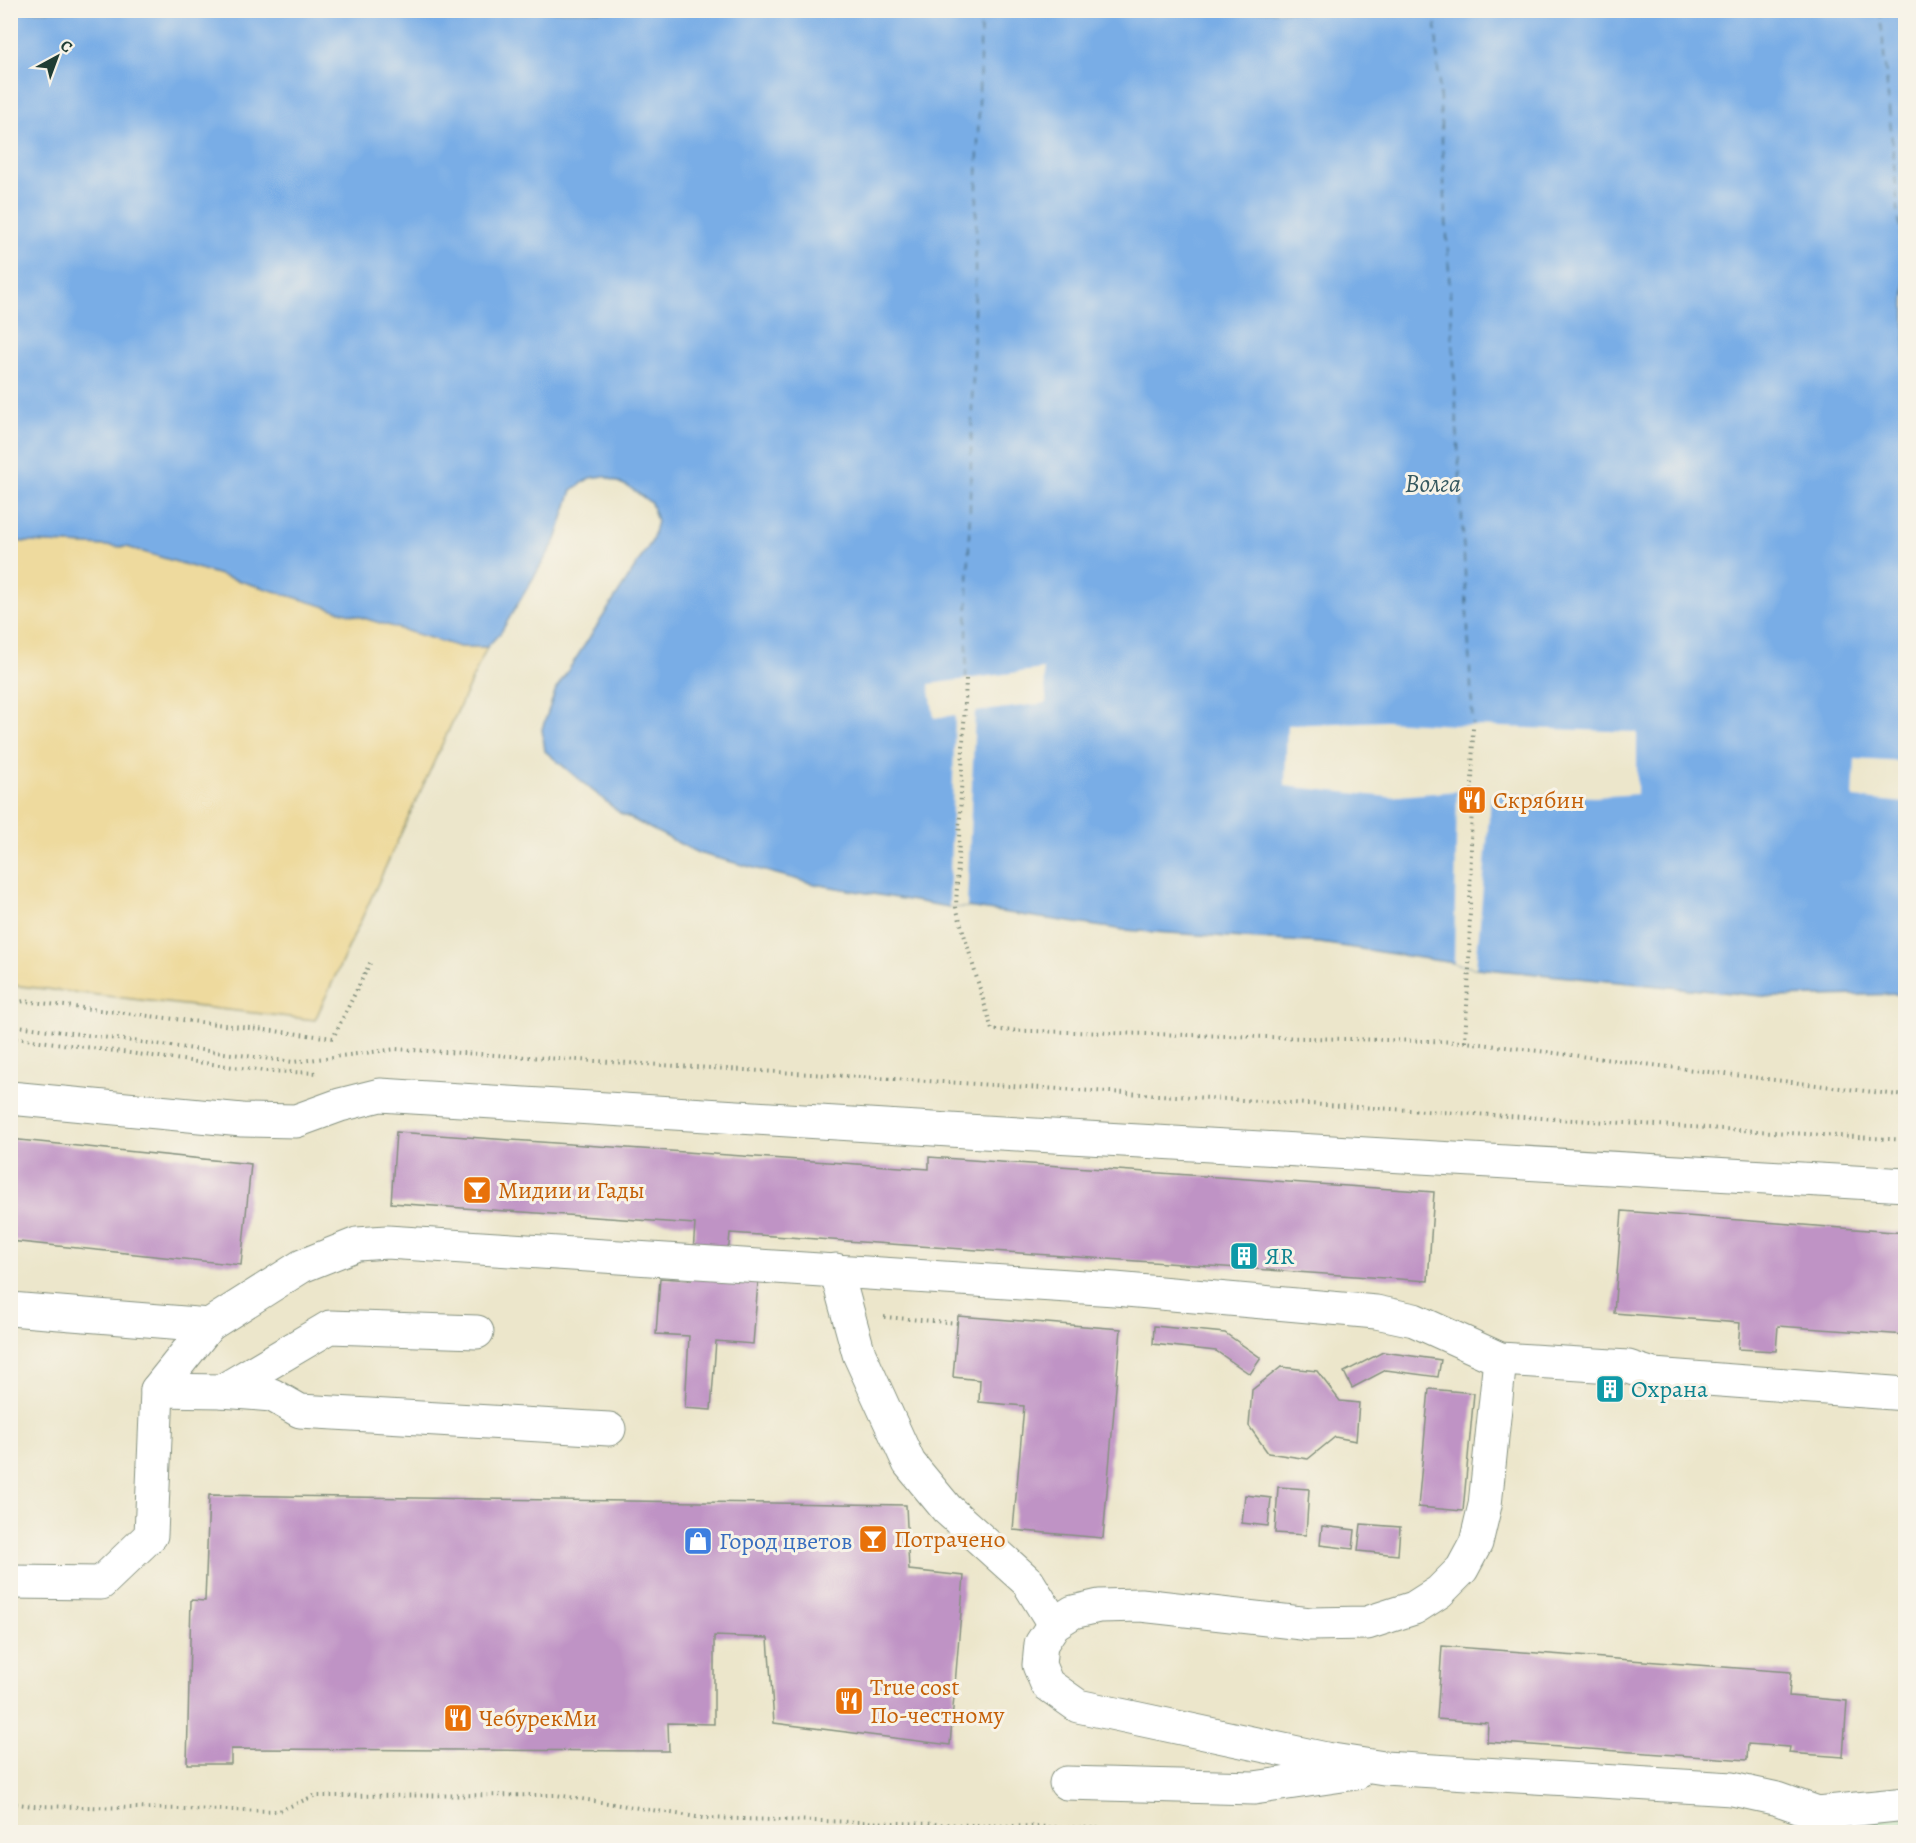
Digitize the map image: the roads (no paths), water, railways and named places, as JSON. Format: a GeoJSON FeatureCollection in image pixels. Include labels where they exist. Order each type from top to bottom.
{"type":"FeatureCollection","features":[{"type":"Feature","properties":{"kind":"lane"},"geometry":{"type":"LineString","coordinates":[[10,1098],[242,1120],[296,1121],[340,1105],[380,1095],[1905,1185]]}},
{"type":"Feature","properties":{"kind":"lane"},"geometry":{"type":"LineString","coordinates":[[10,1582],[101,1583],[151,1535],[157,1390],[209,1325],[303,1266],[357,1244],[387,1242],[836,1270],[1115,1289],[1376,1312],[1414,1320],[1500,1359],[1628,1367],[1653,1375],[1905,1394]]}},
{"type":"Feature","properties":{"kind":"lane"},"geometry":{"type":"LineString","coordinates":[[836,1270],[859,1354],[909,1462],[946,1509],[1028,1582],[1054,1624]]}},
{"type":"Feature","properties":{"kind":"lane"},"geometry":{"type":"LineString","coordinates":[[10,1309],[209,1325]]}},
{"type":"Feature","properties":{"kind":"lane"},"geometry":{"type":"LineString","coordinates":[[222,1391],[330,1327],[477,1332]]}},
{"type":"Feature","properties":{"kind":"lane"},"geometry":{"type":"LineString","coordinates":[[1628,1367],[1654,1358],[1905,1377]]}},
{"type":"Feature","properties":{"kind":"lane"},"geometry":{"type":"LineString","coordinates":[[1500,1359],[1485,1505],[1476,1543],[1462,1569],[1439,1592],[1414,1608],[1367,1623],[1311,1624],[1141,1605],[1099,1605],[1073,1612],[1054,1624],[1041,1644],[1039,1665],[1047,1684],[1078,1707],[1326,1759],[1384,1768],[1732,1789],[1778,1799],[1818,1823],[1905,1804]]}},
{"type":"Feature","properties":{"kind":"lane"},"geometry":{"type":"LineString","coordinates":[[157,1390],[222,1391],[272,1395],[300,1411],[609,1429]]}},
{"type":"Feature","properties":{"kind":"lane"},"geometry":{"type":"LineString","coordinates":[[1066,1784],[1254,1788],[1384,1768]]}},
{"type":"Feature","properties":{"kind":"water","name":"Волга"},"geometry":{"type":"Polygon","coordinates":[[[11,11],[1905,11],[1905,994],[1772,997],[1476,968],[1320,943],[1124,930],[967,907],[949,907],[814,884],[698,853],[620,813],[545,751],[542,729],[556,689],[652,541],[657,521],[651,503],[629,487],[604,476],[590,478],[572,490],[556,540],[501,632],[487,647],[460,647],[127,547],[11,541],[11,11]]]}},
{"type":"Feature","properties":{"kind":"place","name":"Скрябин"},"geometry":{"type":"Point","coordinates":[1472,800]}},
{"type":"Feature","properties":{"kind":"place","name":"Мидии и Гады"},"geometry":{"type":"Point","coordinates":[477,1190]}},
{"type":"Feature","properties":{"kind":"place","name":"ЯR"},"geometry":{"type":"Point","coordinates":[1244,1256]}},
{"type":"Feature","properties":{"kind":"place","name":"Охрана"},"geometry":{"type":"Point","coordinates":[1610,1389]}},
{"type":"Feature","properties":{"kind":"place","name":"Потрачено"},"geometry":{"type":"Point","coordinates":[873,1539]}},
{"type":"Feature","properties":{"kind":"place","name":"Город цветов"},"geometry":{"type":"Point","coordinates":[698,1541]}},
{"type":"Feature","properties":{"kind":"place","name":"True cost По-честному"},"geometry":{"type":"Point","coordinates":[849,1701]}},
{"type":"Feature","properties":{"kind":"place","name":"ЧебурекМи"},"geometry":{"type":"Point","coordinates":[458,1718]}}]}
